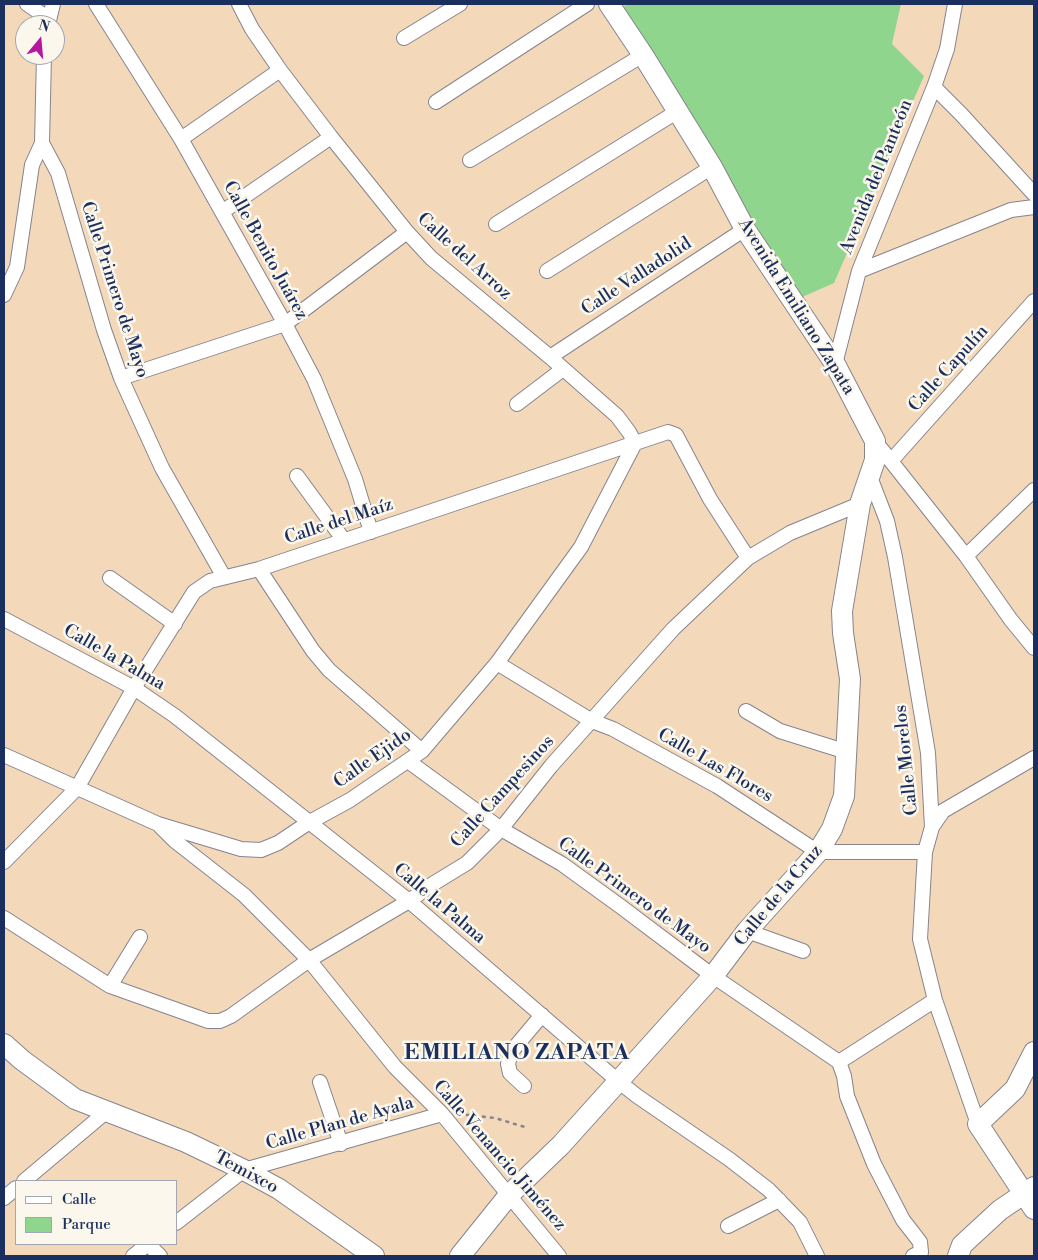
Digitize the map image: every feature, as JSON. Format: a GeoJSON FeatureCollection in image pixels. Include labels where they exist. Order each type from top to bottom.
{"type":"FeatureCollection","features":[{"type":"Feature","properties":{"kind":"main road","name":"Avenida Emiliano Zapata"},"geometry":{"type":"LineString","coordinates":[[613,6],[712,167],[745,229],[836,364],[875,441]]}},
{"type":"Feature","properties":{"kind":"main road","name":"Calle de la Cruz"},"geometry":{"type":"LineString","coordinates":[[460,1256],[509,1195],[561,1145],[713,976],[747,931],[818,852],[832,829],[844,796],[850,679],[843,633],[842,611],[860,504],[875,460],[875,441]]}},
{"type":"Feature","properties":{"kind":"main road","name":"Temixco"},"geometry":{"type":"LineString","coordinates":[[4,1044],[22,1060],[75,1099],[186,1142],[244,1170],[279,1189],[374,1256]]}},
{"type":"Feature","properties":{"kind":"main road"},"geometry":{"type":"LineString","coordinates":[[958,1256],[962,1245],[1000,1210],[1031,1197],[978,1124],[1015,1089],[1034,1052]]}},
{"type":"Feature","properties":{"kind":"street"},"geometry":{"type":"LineString","coordinates":[[27,4],[40,15]]}},
{"type":"Feature","properties":{"kind":"street","name":"Calle Benito Juárez"},"geometry":{"type":"LineString","coordinates":[[96,4],[181,139],[314,378],[355,480],[371,532]]}},
{"type":"Feature","properties":{"kind":"street","name":"Calle del Arroz"},"geometry":{"type":"LineString","coordinates":[[239,4],[252,29],[280,70],[407,232],[431,258],[550,357],[617,416],[630,432],[635,443]]}},
{"type":"Feature","properties":{"kind":"street"},"geometry":{"type":"LineString","coordinates":[[404,38],[460,4]]}},
{"type":"Feature","properties":{"kind":"street"},"geometry":{"type":"LineString","coordinates":[[436,102],[587,4]]}},
{"type":"Feature","properties":{"kind":"street","name":"Avenida del Panteón"},"geometry":{"type":"LineString","coordinates":[[836,364],[859,271],[934,87],[947,49],[955,4]]}},
{"type":"Feature","properties":{"kind":"street"},"geometry":{"type":"LineString","coordinates":[[470,160],[643,55]]}},
{"type":"Feature","properties":{"kind":"street","name":"Calle Primero de Mayo"},"geometry":{"type":"LineString","coordinates":[[44,65],[42,143],[58,173],[104,330],[121,378],[162,468],[224,577]]}},
{"type":"Feature","properties":{"kind":"street"},"geometry":{"type":"LineString","coordinates":[[181,139],[280,70]]}},
{"type":"Feature","properties":{"kind":"street"},"geometry":{"type":"LineString","coordinates":[[934,87],[1034,194]]}},
{"type":"Feature","properties":{"kind":"street"},"geometry":{"type":"LineString","coordinates":[[496,224],[678,111]]}},
{"type":"Feature","properties":{"kind":"street"},"geometry":{"type":"LineString","coordinates":[[222,212],[331,137]]}},
{"type":"Feature","properties":{"kind":"street"},"geometry":{"type":"LineString","coordinates":[[4,295],[17,267],[32,165],[42,143]]}},
{"type":"Feature","properties":{"kind":"street"},"geometry":{"type":"LineString","coordinates":[[547,271],[712,167]]}},
{"type":"Feature","properties":{"kind":"street"},"geometry":{"type":"LineString","coordinates":[[859,271],[1011,210],[1034,207]]}},
{"type":"Feature","properties":{"kind":"street","name":"Calle Valladolid"},"geometry":{"type":"LineString","coordinates":[[550,357],[745,229]]}},
{"type":"Feature","properties":{"kind":"street"},"geometry":{"type":"LineString","coordinates":[[121,378],[285,324],[407,232]]}},
{"type":"Feature","properties":{"kind":"street"},"geometry":{"type":"LineString","coordinates":[[4,261],[17,267]]}},
{"type":"Feature","properties":{"kind":"street","name":"Calle Capulín"},"geometry":{"type":"LineString","coordinates":[[891,461],[1034,301]]}},
{"type":"Feature","properties":{"kind":"street"},"geometry":{"type":"LineString","coordinates":[[517,404],[563,369]]}},
{"type":"Feature","properties":{"kind":"street","name":"Calle del Maíz"},"geometry":{"type":"LineString","coordinates":[[4,862],[77,788],[134,688],[194,592],[210,581],[259,569],[668,432],[676,435],[710,498],[748,558]]}},
{"type":"Feature","properties":{"kind":"street","name":"Avenida Emiliano Zapata"},"geometry":{"type":"LineString","coordinates":[[875,441],[966,556],[1011,620],[1034,648]]}},
{"type":"Feature","properties":{"kind":"street","name":"Calle Ejido"},"geometry":{"type":"LineString","coordinates":[[4,755],[158,824],[241,849],[262,850],[278,843],[308,823],[350,800],[422,751],[497,663],[580,547],[635,443]]}},
{"type":"Feature","properties":{"kind":"street"},"geometry":{"type":"LineString","coordinates":[[297,476],[343,540]]}},
{"type":"Feature","properties":{"kind":"street","name":"Calle Morelos"},"geometry":{"type":"LineString","coordinates":[[870,478],[887,521],[904,604],[928,753],[932,827],[925,852],[920,940],[935,1000],[978,1124]]}},
{"type":"Feature","properties":{"kind":"street"},"geometry":{"type":"LineString","coordinates":[[966,556],[1034,490]]}},
{"type":"Feature","properties":{"kind":"street","name":"Calle Campesinos"},"geometry":{"type":"LineString","coordinates":[[4,918],[110,986],[208,1020],[220,1021],[231,1016],[309,960],[409,901],[467,863],[501,829],[551,766],[673,629],[748,558],[790,532],[860,504]]}},
{"type":"Feature","properties":{"kind":"street"},"geometry":{"type":"LineString","coordinates":[[259,569],[313,651],[329,670],[422,751]]}},
{"type":"Feature","properties":{"kind":"street"},"geometry":{"type":"LineString","coordinates":[[110,578],[175,624]]}},
{"type":"Feature","properties":{"kind":"street","name":"Calle la Palma"},"geometry":{"type":"LineString","coordinates":[[4,619],[134,688],[175,716],[409,901],[618,1081],[729,1159],[769,1190],[800,1222],[817,1256]]}},
{"type":"Feature","properties":{"kind":"street","name":"Calle Las Flores"},"geometry":{"type":"LineString","coordinates":[[497,663],[592,721],[613,729],[717,786],[818,852]]}},
{"type":"Feature","properties":{"kind":"street"},"geometry":{"type":"LineString","coordinates":[[746,711],[780,731],[846,752]]}},
{"type":"Feature","properties":{"kind":"street"},"geometry":{"type":"LineString","coordinates":[[932,827],[944,811],[1034,759]]}},
{"type":"Feature","properties":{"kind":"street","name":"Calle Primero de Mayo"},"geometry":{"type":"LineString","coordinates":[[408,761],[501,829],[562,864],[713,976],[839,1062]]}},
{"type":"Feature","properties":{"kind":"street","name":"Calle Venancio Jiménez"},"geometry":{"type":"LineString","coordinates":[[158,824],[175,841],[244,895],[309,960],[395,1067],[442,1114],[559,1256]]}},
{"type":"Feature","properties":{"kind":"street"},"geometry":{"type":"LineString","coordinates":[[818,852],[925,852]]}},
{"type":"Feature","properties":{"kind":"street"},"geometry":{"type":"LineString","coordinates":[[747,931],[803,951]]}},
{"type":"Feature","properties":{"kind":"street"},"geometry":{"type":"LineString","coordinates":[[110,986],[140,937]]}},
{"type":"Feature","properties":{"kind":"street"},"geometry":{"type":"LineString","coordinates":[[917,1254],[920,1242],[903,1220],[874,1164],[847,1096],[844,1076],[839,1062],[935,1000]]}},
{"type":"Feature","properties":{"kind":"street"},"geometry":{"type":"LineString","coordinates":[[524,1086],[510,1073],[508,1064],[511,1052],[542,1015]]}},
{"type":"Feature","properties":{"kind":"street"},"geometry":{"type":"LineString","coordinates":[[320,1082],[342,1144]]}},
{"type":"Feature","properties":{"kind":"street"},"geometry":{"type":"LineString","coordinates":[[25,1180],[106,1112]]}},
{"type":"Feature","properties":{"kind":"street","name":"Calle Plan de Ayala"},"geometry":{"type":"LineString","coordinates":[[178,1221],[244,1170],[342,1144],[442,1114]]}},
{"type":"Feature","properties":{"kind":"street"},"geometry":{"type":"LineString","coordinates":[[4,1198],[15,1189]]}},
{"type":"Feature","properties":{"kind":"street"},"geometry":{"type":"LineString","coordinates":[[728,1226],[779,1200]]}},
{"type":"Feature","properties":{"kind":"street"},"geometry":{"type":"LineString","coordinates":[[134,1256],[147,1245]]}},
{"type":"Feature","properties":{"kind":"street"},"geometry":{"type":"LineString","coordinates":[[149,1245],[160,1256]]}},
{"type":"Feature","properties":{"kind":"path"},"geometry":{"type":"LineString","coordinates":[[442,1114],[495,1118],[528,1128]]}},
{"type":"Feature","properties":{"kind":"green space"},"geometry":{"type":"Polygon","coordinates":[[[625,4],[901,4],[892,44],[924,76],[834,283],[800,298],[712,153],[623,14],[625,4]]]}},
{"type":"Feature","properties":{"kind":"district","name":"EMILIANO ZAPATA"},"geometry":{"type":"Point","coordinates":[517,1054]}}]}
